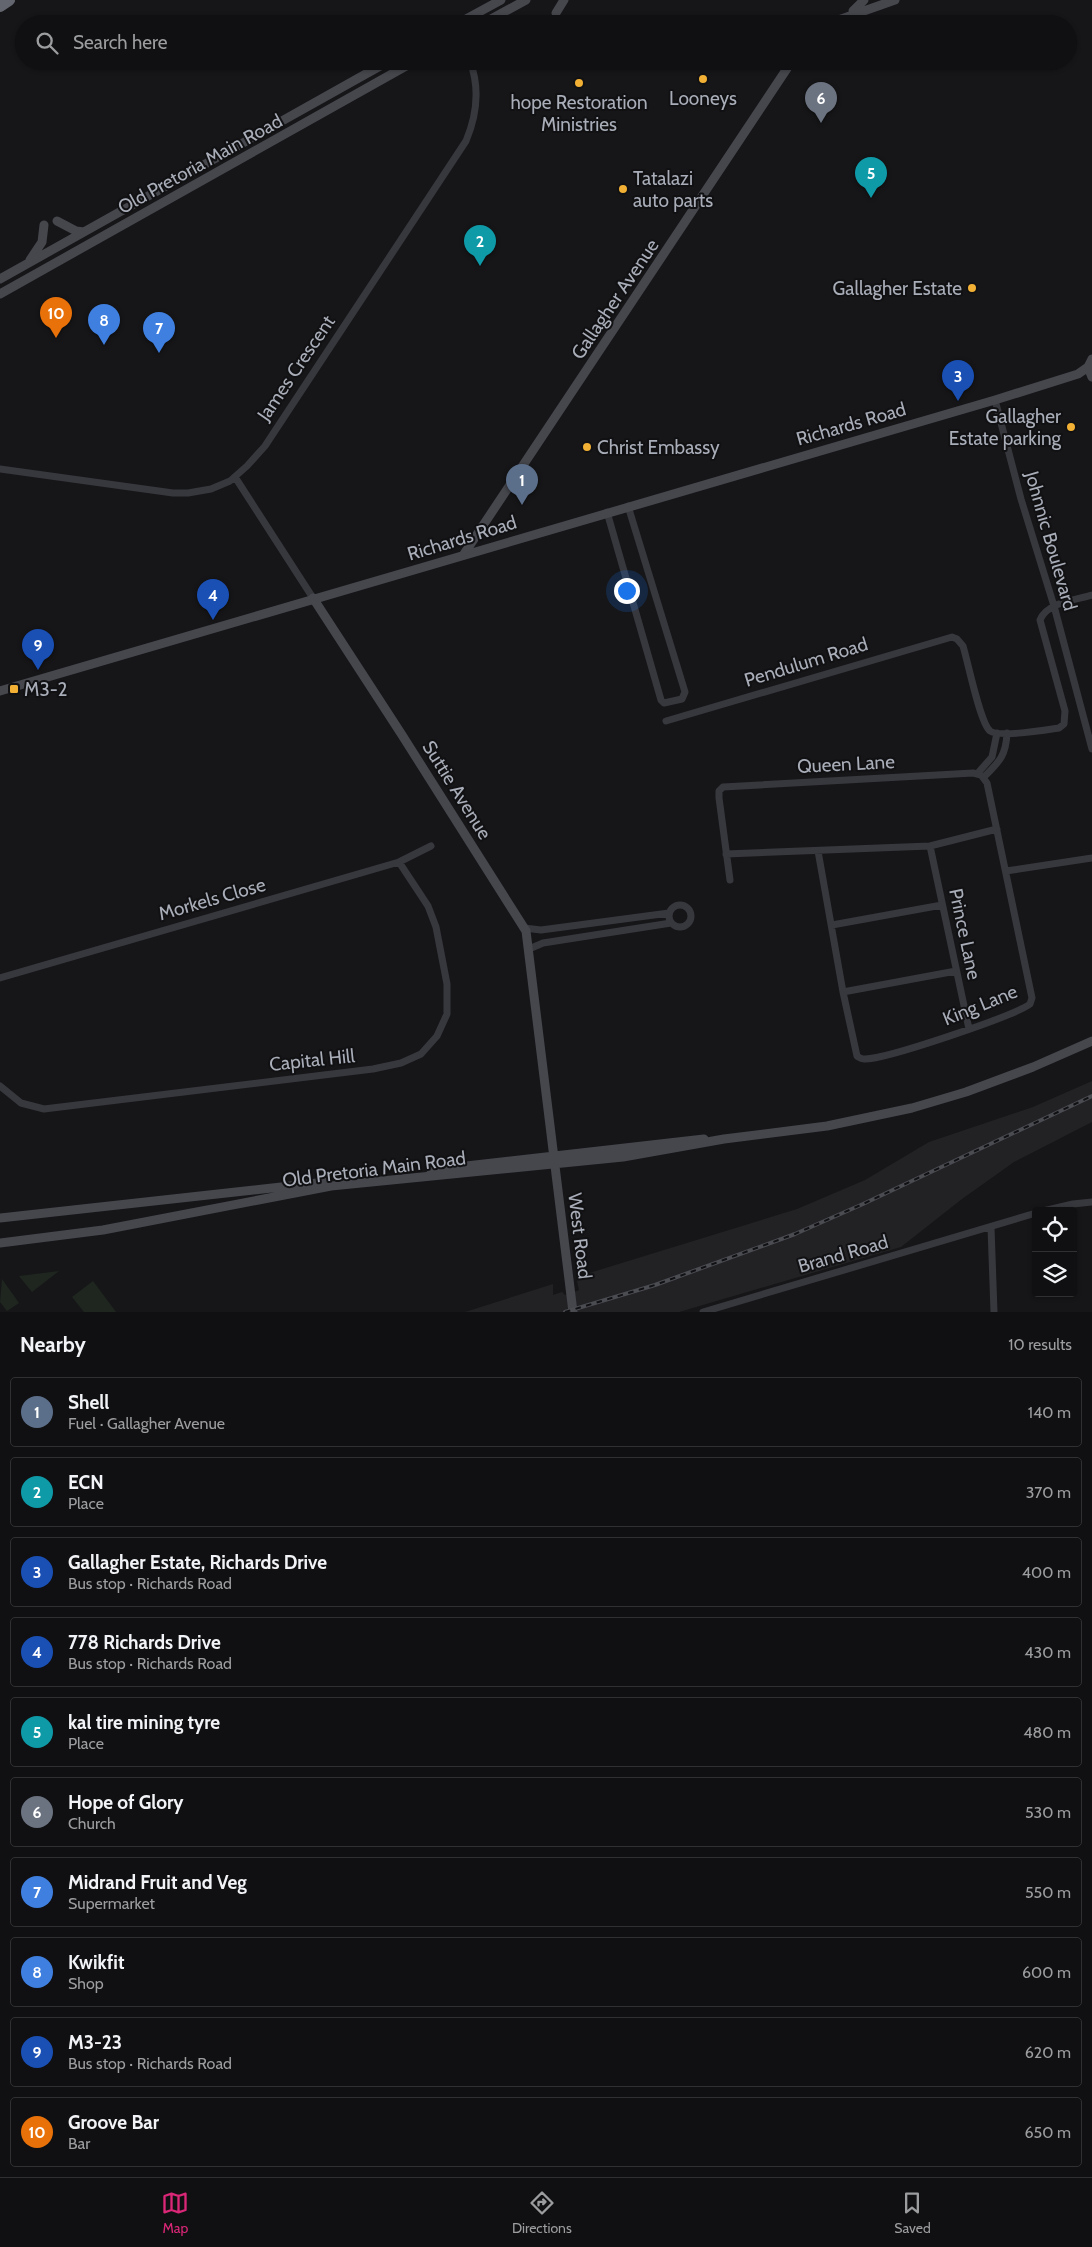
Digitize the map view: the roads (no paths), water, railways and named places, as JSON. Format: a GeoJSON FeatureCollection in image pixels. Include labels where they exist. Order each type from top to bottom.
{"type":"FeatureCollection","features":[{"type":"Feature","properties":{"kind":"highway"},"geometry":{"type":"LineString","coordinates":[[0,6],[9,0]]}},
{"type":"Feature","properties":{"kind":"main road"},"geometry":{"type":"LineString","coordinates":[[473,15],[500,0]]}},
{"type":"Feature","properties":{"kind":"main road"},"geometry":{"type":"LineString","coordinates":[[499,15],[526,0]]}},
{"type":"Feature","properties":{"kind":"main road"},"geometry":{"type":"LineString","coordinates":[[556,13],[564,0]]}},
{"type":"Feature","properties":{"kind":"main road"},"geometry":{"type":"LineString","coordinates":[[848,15],[856,10],[864,0]]}},
{"type":"Feature","properties":{"kind":"main road"},"geometry":{"type":"LineString","coordinates":[[850,15],[889,1]]}},
{"type":"Feature","properties":{"kind":"main road","name":"Old Pretoria Main Road"},"geometry":{"type":"LineString","coordinates":[[0,279],[373,70]]}},
{"type":"Feature","properties":{"kind":"main road","name":"Old Pretoria Main Road"},"geometry":{"type":"LineString","coordinates":[[0,294],[399,70]]}},
{"type":"Feature","properties":{"kind":"main road","name":"Gallagher Avenue"},"geometry":{"type":"LineString","coordinates":[[464,554],[786,70]]}},
{"type":"Feature","properties":{"kind":"main road"},"geometry":{"type":"LineString","coordinates":[[57,221],[76,231],[84,232]]}},
{"type":"Feature","properties":{"kind":"main road"},"geometry":{"type":"LineString","coordinates":[[24,265],[40,246],[44,225]]}},
{"type":"Feature","properties":{"kind":"main road","name":"Richards Road"},"geometry":{"type":"LineString","coordinates":[[0,691],[995,400],[1090,370]]}},
{"type":"Feature","properties":{"kind":"main road","name":"Suttie Avenue"},"geometry":{"type":"LineString","coordinates":[[313,598],[524,928],[529,949],[554,1160]]}},
{"type":"Feature","properties":{"kind":"main road","name":"Old Pretoria Main Road"},"geometry":{"type":"LineString","coordinates":[[0,1218],[554,1160],[650,1154],[724,1139],[827,1126],[912,1108],[1004,1078],[1092,1040]]}},
{"type":"Feature","properties":{"kind":"main road","name":"Old Pretoria Main Road"},"geometry":{"type":"LineString","coordinates":[[0,1242],[103,1230],[331,1186],[554,1160]]}},
{"type":"Feature","properties":{"kind":"main road","name":"West Road"},"geometry":{"type":"LineString","coordinates":[[554,1160],[573,1312]]}},
{"type":"Feature","properties":{"kind":"street","name":"James Crescent"},"geometry":{"type":"LineString","coordinates":[[0,469],[180,493],[212,489],[235,478],[265,446],[466,141],[473,122],[477,99],[472,70]]}},
{"type":"Feature","properties":{"kind":"street","name":"Johnnic Boulevard"},"geometry":{"type":"LineString","coordinates":[[995,400],[1021,499],[1054,606],[1092,749]]}},
{"type":"Feature","properties":{"kind":"street","name":"Suttie Avenue"},"geometry":{"type":"LineString","coordinates":[[235,478],[313,598]]}},
{"type":"Feature","properties":{"kind":"street"},"geometry":{"type":"LineString","coordinates":[[607,512],[661,700],[664,703],[682,699],[685,692],[628,506]]}},
{"type":"Feature","properties":{"kind":"street"},"geometry":{"type":"LineString","coordinates":[[730,880],[726,854],[930,846],[997,829],[981,776],[992,757],[993,732],[1007,733],[1059,728],[1064,724],[1065,711],[1040,620],[1043,614],[1054,606],[1092,595]]}},
{"type":"Feature","properties":{"kind":"street","name":"Pendulum Road"},"geometry":{"type":"LineString","coordinates":[[666,721],[944,638],[957,639],[963,646],[983,719],[993,732]]}},
{"type":"Feature","properties":{"kind":"street"},"geometry":{"type":"LineString","coordinates":[[981,776],[1003,755],[1006,748],[1007,733]]}},
{"type":"Feature","properties":{"kind":"street","name":"Queen Lane"},"geometry":{"type":"LineString","coordinates":[[726,854],[718,793],[723,787],[981,776]]}},
{"type":"Feature","properties":{"kind":"street","name":"King Lane"},"geometry":{"type":"LineString","coordinates":[[818,851],[855,1052],[861,1059],[895,1052],[969,1029],[1026,1006],[1032,1001],[997,829]]}},
{"type":"Feature","properties":{"kind":"street","name":"Morkels Close"},"geometry":{"type":"LineString","coordinates":[[0,978],[399,862],[431,846]]}},
{"type":"Feature","properties":{"kind":"street","name":"Prince Lane"},"geometry":{"type":"LineString","coordinates":[[930,846],[969,1029]]}},
{"type":"Feature","properties":{"kind":"street"},"geometry":{"type":"LineString","coordinates":[[1006,871],[1092,858]]}},
{"type":"Feature","properties":{"kind":"street","name":"Capital Hill"},"geometry":{"type":"LineString","coordinates":[[0,1086],[21,1103],[44,1109],[373,1069],[411,1060],[421,1054],[437,1036],[447,1014],[447,984],[434,918],[399,862]]}},
{"type":"Feature","properties":{"kind":"street"},"geometry":{"type":"LineString","coordinates":[[832,924],[942,905]]}},
{"type":"Feature","properties":{"kind":"street"},"geometry":{"type":"LineString","coordinates":[[524,928],[541,930],[669,913],[674,907],[682,906],[689,910],[691,916],[690,922],[684,927],[678,927],[671,923],[540,943],[529,949]]}},
{"type":"Feature","properties":{"kind":"street"},"geometry":{"type":"LineString","coordinates":[[669,913],[671,923]]}},
{"type":"Feature","properties":{"kind":"street"},"geometry":{"type":"LineString","coordinates":[[588,924],[590,936]]}},
{"type":"Feature","properties":{"kind":"street"},"geometry":{"type":"LineString","coordinates":[[843,992],[956,971]]}},
{"type":"Feature","properties":{"kind":"street"},"geometry":{"type":"LineString","coordinates":[[1065,1207],[1092,1202]]}},
{"type":"Feature","properties":{"kind":"street","name":"Brand Road"},"geometry":{"type":"LineString","coordinates":[[703,1312],[1032,1214]]}},
{"type":"Feature","properties":{"kind":"street"},"geometry":{"type":"LineString","coordinates":[[991,1228],[994,1312]]}},
{"type":"Feature","properties":{"kind":"railway"},"geometry":{"type":"LineString","coordinates":[[565,1312],[655,1285],[795,1234],[1092,1096]]}},
{"type":"Feature","properties":{"kind":"place","name":"Looneys"},"geometry":{"type":"Point","coordinates":[703,79]}},
{"type":"Feature","properties":{"kind":"place","name":"hope Restoration Ministries"},"geometry":{"type":"Point","coordinates":[579,83]}},
{"type":"Feature","properties":{"kind":"place","name":"Hope of Glory"},"geometry":{"type":"Point","coordinates":[821,123]}},
{"type":"Feature","properties":{"kind":"place","name":"Tatalazi auto parts"},"geometry":{"type":"Point","coordinates":[623,189]}},
{"type":"Feature","properties":{"kind":"place","name":"kal tire mining tyre"},"geometry":{"type":"Point","coordinates":[871,198]}},
{"type":"Feature","properties":{"kind":"place","name":"ECN"},"geometry":{"type":"Point","coordinates":[480,266]}},
{"type":"Feature","properties":{"kind":"place","name":"Gallagher Estate"},"geometry":{"type":"Point","coordinates":[972,288]}},
{"type":"Feature","properties":{"kind":"place","name":"Groove Bar"},"geometry":{"type":"Point","coordinates":[56,338]}},
{"type":"Feature","properties":{"kind":"place","name":"Kwikfit"},"geometry":{"type":"Point","coordinates":[104,345]}},
{"type":"Feature","properties":{"kind":"place","name":"Midrand Fruit and Veg"},"geometry":{"type":"Point","coordinates":[159,353]}},
{"type":"Feature","properties":{"kind":"place","name":"Gallagher Estate, Richards Drive"},"geometry":{"type":"Point","coordinates":[958,401]}},
{"type":"Feature","properties":{"kind":"place","name":"Gallagher Estate parking"},"geometry":{"type":"Point","coordinates":[1071,427]}},
{"type":"Feature","properties":{"kind":"place","name":"Christ Embassy"},"geometry":{"type":"Point","coordinates":[587,447]}},
{"type":"Feature","properties":{"kind":"place","name":"Shell"},"geometry":{"type":"Point","coordinates":[522,505]}},
{"type":"Feature","properties":{"kind":"place","name":"778 Richards Drive"},"geometry":{"type":"Point","coordinates":[213,620]}},
{"type":"Feature","properties":{"kind":"place","name":"M3-23"},"geometry":{"type":"Point","coordinates":[38,670]}},
{"type":"Feature","properties":{"kind":"place","name":"M3-2"},"geometry":{"type":"Point","coordinates":[14,689]}}]}
